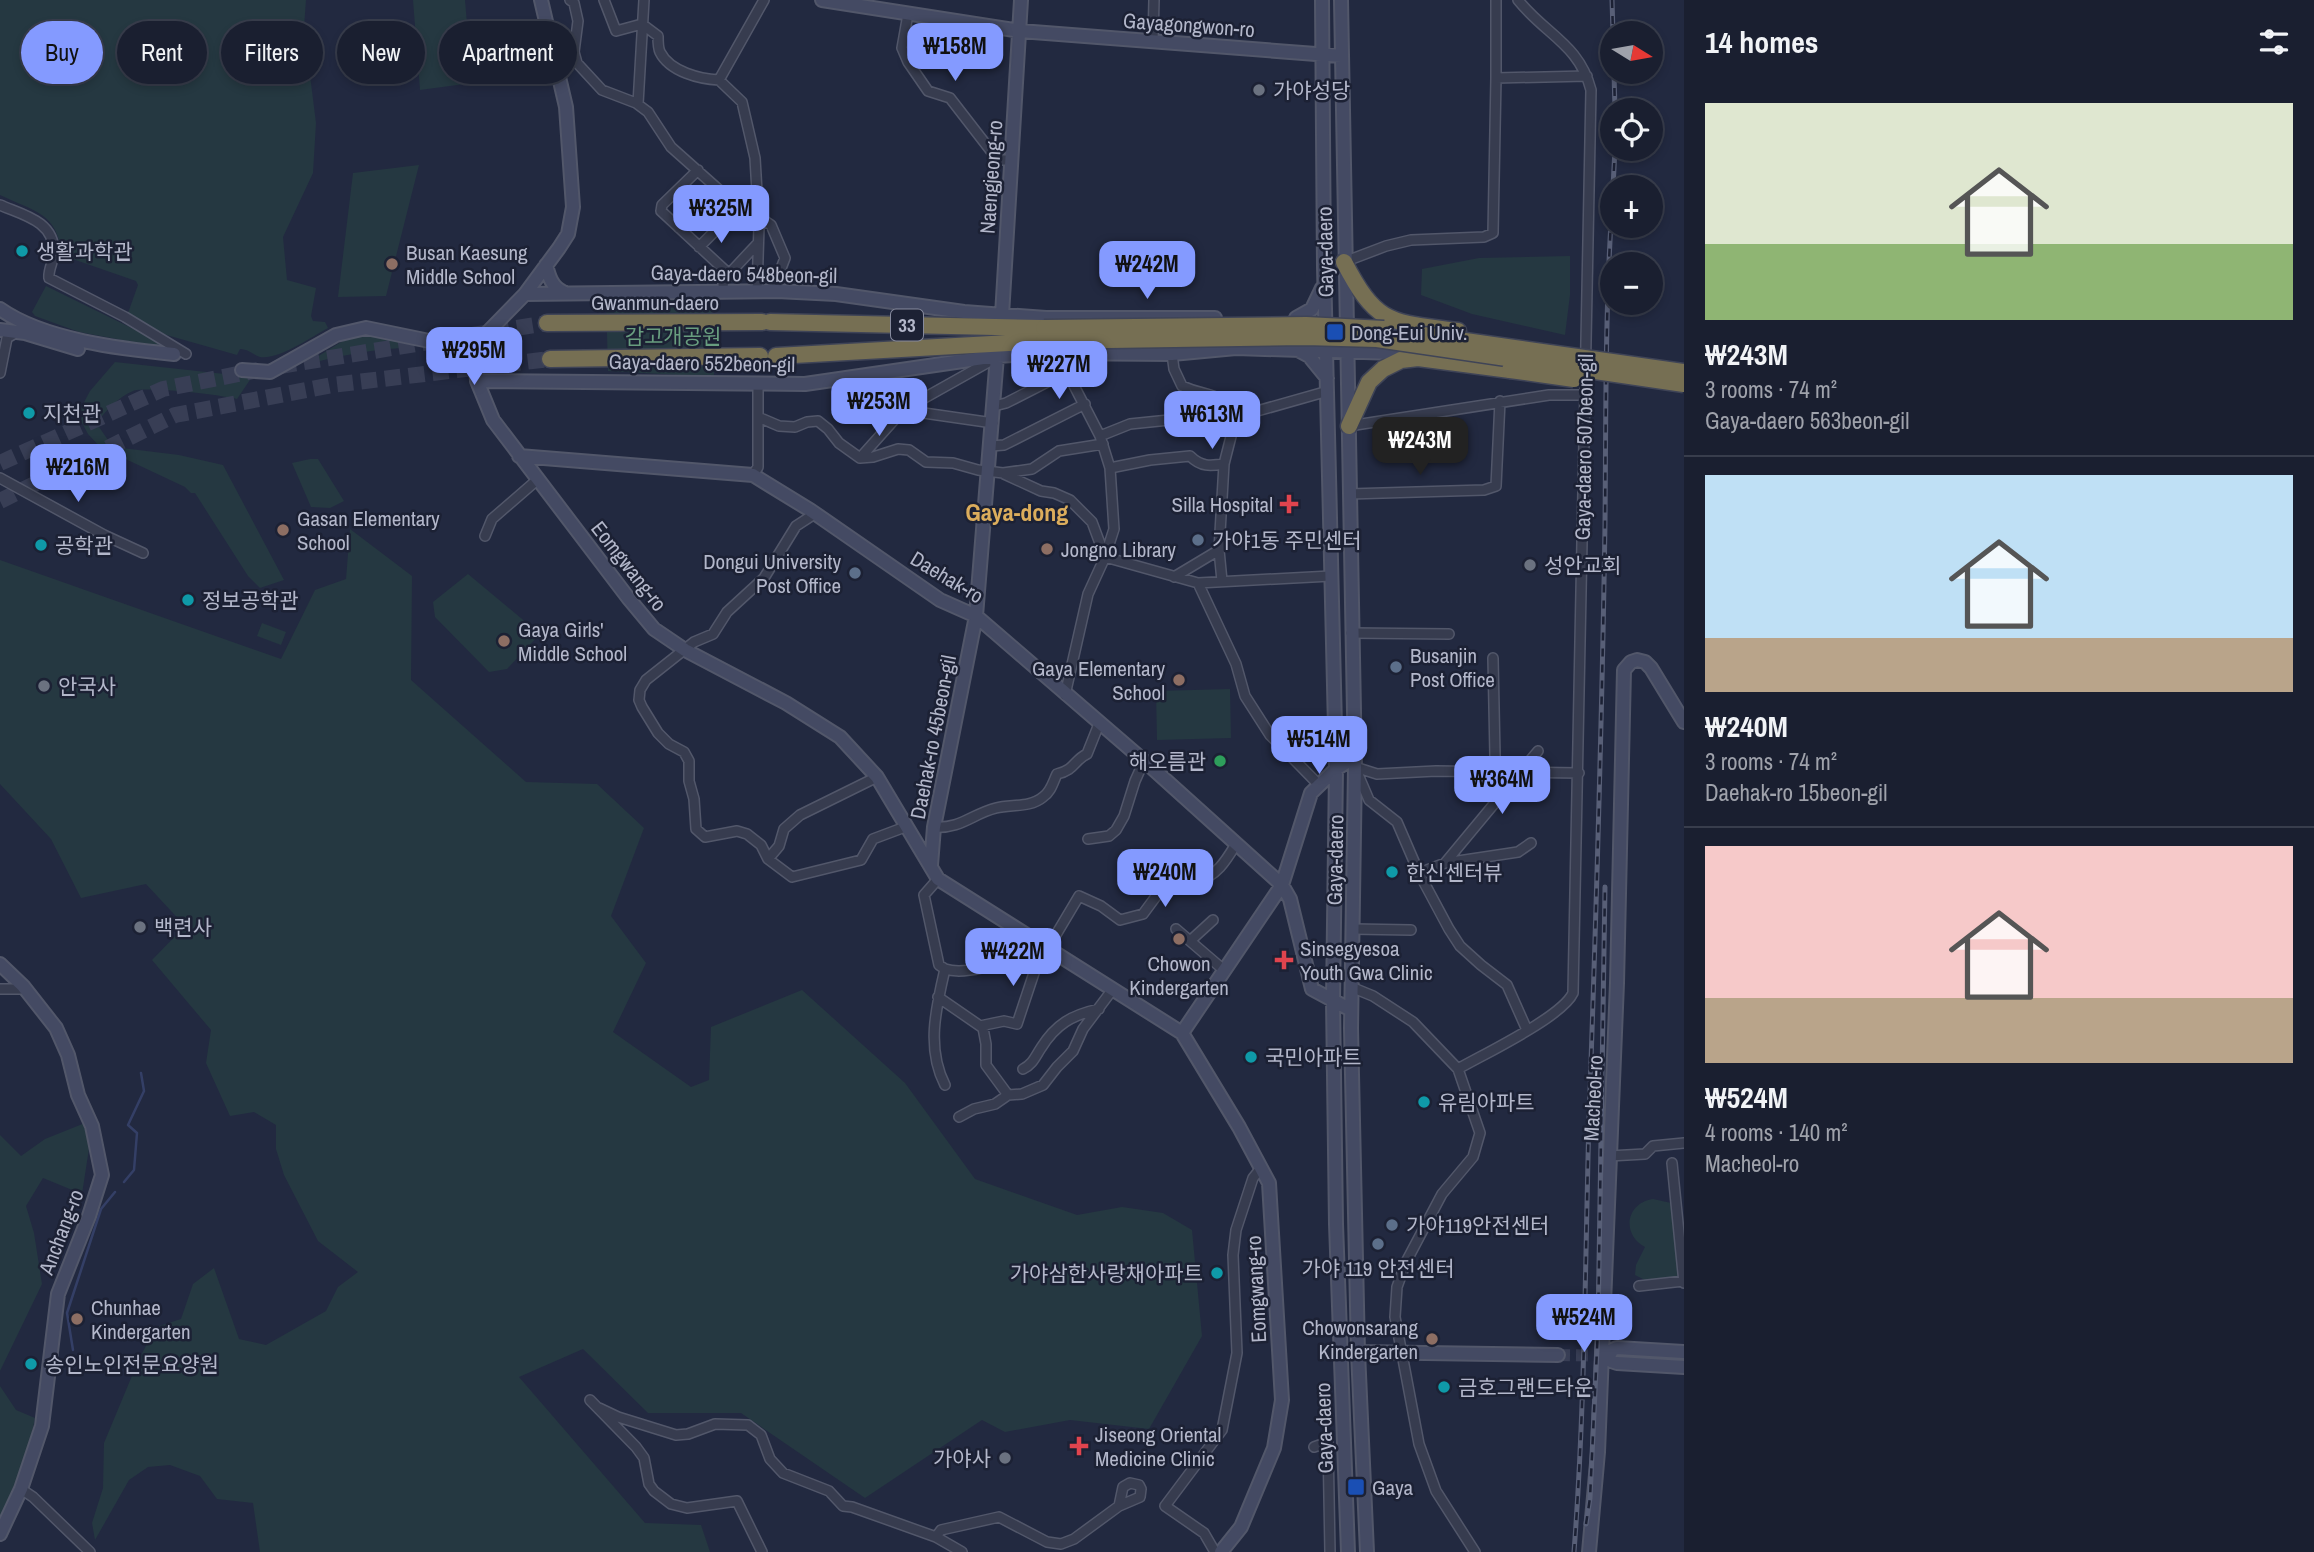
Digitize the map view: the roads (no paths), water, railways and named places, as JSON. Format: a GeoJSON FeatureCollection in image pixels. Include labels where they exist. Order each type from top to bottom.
{"type":"FeatureCollection","features":[{"type":"Feature","properties":{"kind":"highway"},"geometry":{"type":"LineString","coordinates":[[1344,262],[1365,299],[1381,315],[1403,323],[1684,363]]}},
{"type":"Feature","properties":{"kind":"highway","name":"Gwanmun-daero"},"geometry":{"type":"LineString","coordinates":[[547,323],[946,325],[1046,335]]}},
{"type":"Feature","properties":{"kind":"highway","name":"33"},"geometry":{"type":"LineString","coordinates":[[550,359],[768,356],[951,346],[1046,335],[1306,325],[1379,329],[1684,372]]}},
{"type":"Feature","properties":{"kind":"highway","name":"33"},"geometry":{"type":"LineString","coordinates":[[1046,335],[1377,339],[1684,384]]}},
{"type":"Feature","properties":{"kind":"highway"},"geometry":{"type":"LineString","coordinates":[[1349,428],[1369,382],[1383,369],[1401,360],[1418,358],[1684,394]]}},
{"type":"Feature","properties":{"kind":"main road"},"geometry":{"type":"LineString","coordinates":[[477,347],[525,294],[568,234],[573,207],[566,107],[541,0]]}},
{"type":"Feature","properties":{"kind":"main road","name":"Gayagongwon-ro"},"geometry":{"type":"LineString","coordinates":[[822,0],[879,4],[908,13],[1020,31],[1342,56]]}},
{"type":"Feature","properties":{"kind":"main road","name":"Naengjeong-ro"},"geometry":{"type":"LineString","coordinates":[[1002,315],[1021,0]]}},
{"type":"Feature","properties":{"kind":"main road","name":"Gaya-daero"},"geometry":{"type":"LineString","coordinates":[[1322,0],[1324,277],[1336,769],[1333,1000],[1336,1224],[1348,1552]]}},
{"type":"Feature","properties":{"kind":"main road","name":"Gaya-daero"},"geometry":{"type":"LineString","coordinates":[[1341,0],[1355,762],[1351,1010],[1367,1552]]}},
{"type":"Feature","properties":{"kind":"main road"},"geometry":{"type":"LineString","coordinates":[[546,265],[550,280],[556,289],[563,292]]}},
{"type":"Feature","properties":{"kind":"main road"},"geometry":{"type":"LineString","coordinates":[[1296,318],[1317,302],[1324,277]]}},
{"type":"Feature","properties":{"kind":"main road","name":"Gaya-daero 548beon-gil"},"geometry":{"type":"LineString","coordinates":[[525,294],[777,291],[836,294],[1002,315],[1046,335],[1296,318],[1325,319],[1424,339]]}},
{"type":"Feature","properties":{"kind":"main road"},"geometry":{"type":"LineString","coordinates":[[0,309],[23,321],[76,340],[178,357]]}},
{"type":"Feature","properties":{"kind":"main road"},"geometry":{"type":"LineString","coordinates":[[1377,311],[1383,321],[1424,339]]}},
{"type":"Feature","properties":{"kind":"main road"},"geometry":{"type":"LineString","coordinates":[[243,366],[270,372],[336,335],[366,328],[477,347]]}},
{"type":"Feature","properties":{"kind":"main road"},"geometry":{"type":"LineString","coordinates":[[7,332],[74,348],[178,357]]}},
{"type":"Feature","properties":{"kind":"main road","name":"Gaya-daero 552beon-gil"},"geometry":{"type":"LineString","coordinates":[[477,382],[806,384],[997,356],[1046,335],[1068,354],[1172,354],[1236,348],[1395,353],[1456,346],[1424,339]]}},
{"type":"Feature","properties":{"kind":"main road"},"geometry":{"type":"LineString","coordinates":[[477,347],[486,376],[500,382]]}},
{"type":"Feature","properties":{"kind":"main road","name":"Eomgwang-ro"},"geometry":{"type":"LineString","coordinates":[[477,347],[477,382],[494,420],[537,480],[654,629],[685,650],[786,703],[840,737],[877,777],[939,879],[1182,1033],[1239,1126],[1269,1183],[1282,1400],[1274,1448],[1241,1527],[1222,1552]]}},
{"type":"Feature","properties":{"kind":"main road"},"geometry":{"type":"LineString","coordinates":[[1296,349],[1309,356],[1327,385]]}},
{"type":"Feature","properties":{"kind":"main road"},"geometry":{"type":"LineString","coordinates":[[1369,382],[1380,362],[1395,353]]}},
{"type":"Feature","properties":{"kind":"main road","name":"Daehak-ro 45beon-gil"},"geometry":{"type":"LineString","coordinates":[[931,865],[934,827],[976,616],[997,356]]}},
{"type":"Feature","properties":{"kind":"main road"},"geometry":{"type":"LineString","coordinates":[[1328,433],[1337,412],[1344,415],[1349,428]]}},
{"type":"Feature","properties":{"kind":"main road","name":"Daehak-ro"},"geometry":{"type":"LineString","coordinates":[[519,456],[753,475],[816,513],[940,600],[976,616],[1144,761],[1282,886],[1290,899],[1312,989],[1351,1010]]}},
{"type":"Feature","properties":{"kind":"main road","name":"Macheol-ro"},"geometry":{"type":"LineString","coordinates":[[1589,1552],[1610,1357],[1609,1156],[1617,983],[1624,670],[1631,662],[1644,662],[1651,668],[1684,722]]}},
{"type":"Feature","properties":{"kind":"main road"},"geometry":{"type":"LineString","coordinates":[[1182,1033],[1282,886],[1311,793],[1336,769],[1355,762]]}},
{"type":"Feature","properties":{"kind":"main road","name":"Anchang-ro"},"geometry":{"type":"LineString","coordinates":[[0,964],[25,989],[55,1028],[68,1055],[78,1096],[92,1126],[102,1175],[58,1294],[42,1426],[22,1489],[0,1534]]}},
{"type":"Feature","properties":{"kind":"main road"},"geometry":{"type":"LineString","coordinates":[[1493,1347],[1563,1348],[1568,1352],[1566,1359],[1562,1360],[1492,1360],[1475,1354],[1493,1347]]}},
{"type":"Feature","properties":{"kind":"main road"},"geometry":{"type":"LineString","coordinates":[[1684,1352],[1617,1348],[1612,1350],[1610,1357],[1611,1362],[1617,1363],[1684,1367]]}},
{"type":"Feature","properties":{"kind":"main road"},"geometry":{"type":"LineString","coordinates":[[1359,1352],[1558,1355]]}},
{"type":"Feature","properties":{"kind":"main road"},"geometry":{"type":"LineString","coordinates":[[1610,1357],[1684,1359]]}},
{"type":"Feature","properties":{"kind":"street"},"geometry":{"type":"LineString","coordinates":[[570,0],[574,3],[578,21],[574,52],[577,63],[602,90],[638,104],[648,112],[671,147],[726,196],[758,214],[771,225],[785,258],[777,279],[777,291]]}},
{"type":"Feature","properties":{"kind":"street"},"geometry":{"type":"LineString","coordinates":[[604,0],[616,31],[643,24]]}},
{"type":"Feature","properties":{"kind":"street"},"geometry":{"type":"LineString","coordinates":[[638,104],[644,0]]}},
{"type":"Feature","properties":{"kind":"street"},"geometry":{"type":"LineString","coordinates":[[719,80],[764,0]]}},
{"type":"Feature","properties":{"kind":"street"},"geometry":{"type":"LineString","coordinates":[[1153,41],[1154,0]]}},
{"type":"Feature","properties":{"kind":"street"},"geometry":{"type":"LineString","coordinates":[[1344,262],[1411,240],[1484,237],[1493,233],[1496,0]]}},
{"type":"Feature","properties":{"kind":"street","name":"Gaya-daero 507beon-gil"},"geometry":{"type":"LineString","coordinates":[[1458,1069],[1527,1030],[1570,1000],[1573,993],[1591,90],[1577,56],[1531,16],[1518,0]]}},
{"type":"Feature","properties":{"kind":"street"},"geometry":{"type":"LineString","coordinates":[[908,13],[902,48],[928,92],[950,97],[998,160],[1011,160]]}},
{"type":"Feature","properties":{"kind":"street"},"geometry":{"type":"LineString","coordinates":[[643,24],[658,36],[659,51],[666,60],[701,79],[719,80],[742,102],[755,158],[758,214],[757,291]]}},
{"type":"Feature","properties":{"kind":"street"},"geometry":{"type":"LineString","coordinates":[[1496,78],[1587,76]]}},
{"type":"Feature","properties":{"kind":"street"},"geometry":{"type":"LineString","coordinates":[[698,170],[660,208],[729,274]]}},
{"type":"Feature","properties":{"kind":"street"},"geometry":{"type":"LineString","coordinates":[[0,205],[47,228],[54,249],[49,278],[125,317],[178,357]]}},
{"type":"Feature","properties":{"kind":"street"},"geometry":{"type":"LineString","coordinates":[[679,228],[697,209]]}},
{"type":"Feature","properties":{"kind":"street"},"geometry":{"type":"LineString","coordinates":[[699,247],[717,229]]}},
{"type":"Feature","properties":{"kind":"street"},"geometry":{"type":"LineString","coordinates":[[724,291],[723,284],[729,274],[758,243]]}},
{"type":"Feature","properties":{"kind":"street"},"geometry":{"type":"LineString","coordinates":[[0,373],[7,332]]}},
{"type":"Feature","properties":{"kind":"street"},"geometry":{"type":"LineString","coordinates":[[1065,695],[1088,594],[1114,529],[1110,468],[1085,404],[1067,372],[1068,354]]}},
{"type":"Feature","properties":{"kind":"street"},"geometry":{"type":"LineString","coordinates":[[1172,354],[1174,369],[1182,386],[1199,393],[1211,393],[1223,400],[1236,417]]}},
{"type":"Feature","properties":{"kind":"street"},"geometry":{"type":"LineString","coordinates":[[860,458],[903,410],[997,356]]}},
{"type":"Feature","properties":{"kind":"street"},"geometry":{"type":"LineString","coordinates":[[994,405],[1006,403],[1067,372]]}},
{"type":"Feature","properties":{"kind":"street"},"geometry":{"type":"LineString","coordinates":[[753,475],[758,467],[758,385]]}},
{"type":"Feature","properties":{"kind":"street"},"geometry":{"type":"LineString","coordinates":[[758,417],[779,426],[795,427],[818,421],[839,443],[860,458],[898,449],[909,450],[926,462],[953,463],[1003,473],[1032,469],[1059,452],[1101,440],[1130,424],[1218,415],[1236,417],[1327,385]]}},
{"type":"Feature","properties":{"kind":"street"},"geometry":{"type":"LineString","coordinates":[[1349,428],[1549,394],[1585,395]]}},
{"type":"Feature","properties":{"kind":"street"},"geometry":{"type":"LineString","coordinates":[[1349,494],[1484,490],[1496,486],[1500,401]]}},
{"type":"Feature","properties":{"kind":"street"},"geometry":{"type":"LineString","coordinates":[[991,446],[1004,445],[1085,404]]}},
{"type":"Feature","properties":{"kind":"street"},"geometry":{"type":"LineString","coordinates":[[903,410],[993,423]]}},
{"type":"Feature","properties":{"kind":"street"},"geometry":{"type":"LineString","coordinates":[[1222,581],[1219,550],[1224,464],[1236,417]]}},
{"type":"Feature","properties":{"kind":"street"},"geometry":{"type":"LineString","coordinates":[[1110,468],[1190,456],[1197,464],[1224,464]]}},
{"type":"Feature","properties":{"kind":"street"},"geometry":{"type":"LineString","coordinates":[[1003,473],[1041,491],[1070,500],[1092,522],[1105,557]]}},
{"type":"Feature","properties":{"kind":"street"},"geometry":{"type":"LineString","coordinates":[[0,478],[104,535],[143,553]]}},
{"type":"Feature","properties":{"kind":"street"},"geometry":{"type":"LineString","coordinates":[[485,536],[492,519],[537,480]]}},
{"type":"Feature","properties":{"kind":"street"},"geometry":{"type":"LineString","coordinates":[[816,513],[796,526],[764,578],[727,611],[713,634],[694,642],[646,680],[640,690],[639,700],[658,733],[669,744],[684,752],[689,761],[696,830],[705,837],[737,831],[747,834],[761,845],[768,859],[792,877],[860,860],[873,838],[905,827]]}},
{"type":"Feature","properties":{"kind":"street"},"geometry":{"type":"LineString","coordinates":[[1174,577],[1219,550]]}},
{"type":"Feature","properties":{"kind":"street"},"geometry":{"type":"LineString","coordinates":[[1105,557],[1198,583],[1331,576]]}},
{"type":"Feature","properties":{"kind":"street"},"geometry":{"type":"LineString","coordinates":[[1198,583],[1236,664],[1245,696],[1270,735],[1319,785]]}},
{"type":"Feature","properties":{"kind":"street"},"geometry":{"type":"LineString","coordinates":[[1351,633],[1449,634]]}},
{"type":"Feature","properties":{"kind":"street"},"geometry":{"type":"LineString","coordinates":[[1492,772],[1493,658]]}},
{"type":"Feature","properties":{"kind":"street"},"geometry":{"type":"LineString","coordinates":[[934,827],[956,826],[997,808],[1021,806],[1043,798],[1057,774],[1067,772],[1087,754],[1099,723]]}},
{"type":"Feature","properties":{"kind":"street"},"geometry":{"type":"LineString","coordinates":[[1445,863],[1538,751]]}},
{"type":"Feature","properties":{"kind":"street"},"geometry":{"type":"LineString","coordinates":[[1088,839],[1109,836],[1116,830],[1124,816],[1144,761]]}},
{"type":"Feature","properties":{"kind":"street"},"geometry":{"type":"LineString","coordinates":[[1355,762],[1377,774],[1578,773]]}},
{"type":"Feature","properties":{"kind":"street"},"geometry":{"type":"LineString","coordinates":[[1355,762],[1369,800],[1397,822],[1419,873],[1460,946],[1507,985],[1527,1030]]}},
{"type":"Feature","properties":{"kind":"street"},"geometry":{"type":"LineString","coordinates":[[768,859],[779,846],[785,829],[800,815],[877,777]]}},
{"type":"Feature","properties":{"kind":"street"},"geometry":{"type":"LineString","coordinates":[[1419,873],[1445,863],[1518,852],[1531,843]]}},
{"type":"Feature","properties":{"kind":"street"},"geometry":{"type":"LineString","coordinates":[[980,1026],[1004,1021],[1017,1024],[1035,970],[1079,895],[1120,920],[1132,918],[1143,914],[1160,891],[1174,880],[1195,881],[1210,876],[1226,862],[1236,844]]}},
{"type":"Feature","properties":{"kind":"street"},"geometry":{"type":"LineString","coordinates":[[939,879],[924,895],[939,965],[945,969],[953,972],[973,971],[1017,954],[1031,937]]}},
{"type":"Feature","properties":{"kind":"street"},"geometry":{"type":"LineString","coordinates":[[1190,941],[1213,920]]}},
{"type":"Feature","properties":{"kind":"street"},"geometry":{"type":"LineString","coordinates":[[1176,929],[1226,968]]}},
{"type":"Feature","properties":{"kind":"street"},"geometry":{"type":"LineString","coordinates":[[1353,929],[1411,930]]}},
{"type":"Feature","properties":{"kind":"street"},"geometry":{"type":"LineString","coordinates":[[945,969],[938,997],[934,1037],[936,1067],[945,1085]]}},
{"type":"Feature","properties":{"kind":"street"},"geometry":{"type":"LineString","coordinates":[[1351,987],[1373,996],[1413,1022],[1458,1069],[1480,1133],[1473,1157],[1442,1194],[1406,1262],[1396,1287],[1395,1317],[1419,1444],[1436,1492],[1475,1552]]}},
{"type":"Feature","properties":{"kind":"street"},"geometry":{"type":"LineString","coordinates":[[0,989],[25,989]]}},
{"type":"Feature","properties":{"kind":"street"},"geometry":{"type":"LineString","coordinates":[[959,1117],[974,1109],[995,1104],[1008,1095],[1022,1094],[1044,1085],[1073,1051],[1083,1029],[1113,989]]}},
{"type":"Feature","properties":{"kind":"street"},"geometry":{"type":"LineString","coordinates":[[938,997],[983,1028],[986,1065],[1008,1095]]}},
{"type":"Feature","properties":{"kind":"street"},"geometry":{"type":"LineString","coordinates":[[1023,1069],[1032,1063],[1045,1042],[1067,1019],[1099,1009]]}},
{"type":"Feature","properties":{"kind":"street"},"geometry":{"type":"LineString","coordinates":[[1609,1156],[1645,1154],[1653,1146],[1684,1143]]}},
{"type":"Feature","properties":{"kind":"street"},"geometry":{"type":"LineString","coordinates":[[1639,1286],[1684,1282],[1681,1222],[1672,1163]]}},
{"type":"Feature","properties":{"kind":"street"},"geometry":{"type":"LineString","coordinates":[[1214,1552],[1204,1534],[1165,1506],[1222,1430],[1237,1353],[1233,1255],[1236,1230],[1253,1178],[1261,1168]]}},
{"type":"Feature","properties":{"kind":"street"},"geometry":{"type":"LineString","coordinates":[[590,1400],[644,1458],[646,1474],[654,1491],[676,1507],[737,1501],[762,1552]]}},
{"type":"Feature","properties":{"kind":"street"},"geometry":{"type":"LineString","coordinates":[[599,1408],[676,1435],[688,1434],[715,1424],[748,1425],[761,1435],[769,1459],[783,1474],[829,1491],[843,1506],[936,1536],[962,1552]]}},
{"type":"Feature","properties":{"kind":"street"},"geometry":{"type":"LineString","coordinates":[[1314,1447],[1328,1442],[1330,1552]]}},
{"type":"Feature","properties":{"kind":"street"},"geometry":{"type":"LineString","coordinates":[[936,1536],[941,1530],[999,1517],[1047,1542],[1061,1544],[1074,1539],[1119,1506],[1140,1497],[1141,1489],[1135,1482],[1123,1487],[1119,1506]]}},
{"type":"Feature","properties":{"kind":"street"},"geometry":{"type":"LineString","coordinates":[[22,1489],[90,1552]]}},
{"type":"Feature","properties":{"kind":"waterway"},"geometry":{"type":"LineString","coordinates":[[124,1182],[134,1170],[137,1133],[128,1125],[144,1091],[141,1073]]}},
{"type":"Feature","properties":{"kind":"waterway"},"geometry":{"type":"LineString","coordinates":[[73,1350],[67,1313],[101,1209],[115,1192]]}},
{"type":"Feature","properties":{"kind":"tunnel"},"geometry":{"type":"LineString","coordinates":[[280,366],[547,323]]}},
{"type":"Feature","properties":{"kind":"tunnel"},"geometry":{"type":"LineString","coordinates":[[0,501],[175,415],[332,385],[550,359]]}},
{"type":"Feature","properties":{"kind":"tunnel"},"geometry":{"type":"LineString","coordinates":[[0,463],[163,389],[258,370]]}},
{"type":"Feature","properties":{"kind":"tunnel"},"geometry":{"type":"LineString","coordinates":[[1558,1355],[1618,1356]]}},
{"type":"Feature","properties":{"kind":"railway"},"geometry":{"type":"LineString","coordinates":[[1612,0],[1613,21]]}},
{"type":"Feature","properties":{"kind":"railway"},"geometry":{"type":"LineString","coordinates":[[1614,84],[1615,98]]}},
{"type":"Feature","properties":{"kind":"railway"},"geometry":{"type":"LineString","coordinates":[[1614,161],[1614,175]]}},
{"type":"Feature","properties":{"kind":"railway"},"geometry":{"type":"LineString","coordinates":[[1574,1552],[1584,1336],[1610,238]]}},
{"type":"Feature","properties":{"kind":"railway"},"geometry":{"type":"LineString","coordinates":[[1586,1524],[1590,1498],[1598,1328],[1605,887]]}},
{"type":"Feature","properties":{"kind":"place","name":"가야성당"},"geometry":{"type":"Point","coordinates":[1259,90]}},
{"type":"Feature","properties":{"kind":"place","name":"생활과학관"},"geometry":{"type":"Point","coordinates":[22,251]}},
{"type":"Feature","properties":{"kind":"place","name":"Busan Kaesung Middle School"},"geometry":{"type":"Point","coordinates":[392,264]}},
{"type":"Feature","properties":{"kind":"place","name":"Dong-Eui Univ."},"geometry":{"type":"Point","coordinates":[1335,332]}},
{"type":"Feature","properties":{"kind":"place","name":"지천관"},"geometry":{"type":"Point","coordinates":[29,413]}},
{"type":"Feature","properties":{"kind":"place","name":"Silla Hospital"},"geometry":{"type":"Point","coordinates":[1289,504]}},
{"type":"Feature","properties":{"kind":"place","name":"Gasan Elementary School"},"geometry":{"type":"Point","coordinates":[283,530]}},
{"type":"Feature","properties":{"kind":"place","name":"가야1동 주민센터"},"geometry":{"type":"Point","coordinates":[1198,540]}},
{"type":"Feature","properties":{"kind":"place","name":"공학관"},"geometry":{"type":"Point","coordinates":[41,545]}},
{"type":"Feature","properties":{"kind":"place","name":"Jongno Library"},"geometry":{"type":"Point","coordinates":[1047,549]}},
{"type":"Feature","properties":{"kind":"place","name":"성안교회"},"geometry":{"type":"Point","coordinates":[1530,565]}},
{"type":"Feature","properties":{"kind":"place","name":"Dongui University Post Office"},"geometry":{"type":"Point","coordinates":[855,573]}},
{"type":"Feature","properties":{"kind":"place","name":"정보공학관"},"geometry":{"type":"Point","coordinates":[188,600]}},
{"type":"Feature","properties":{"kind":"place","name":"Gaya Girls' Middle School"},"geometry":{"type":"Point","coordinates":[504,641]}},
{"type":"Feature","properties":{"kind":"place","name":"Busanjin Post Office"},"geometry":{"type":"Point","coordinates":[1396,667]}},
{"type":"Feature","properties":{"kind":"place","name":"Gaya Elementary School"},"geometry":{"type":"Point","coordinates":[1179,680]}},
{"type":"Feature","properties":{"kind":"place","name":"안국사"},"geometry":{"type":"Point","coordinates":[44,686]}},
{"type":"Feature","properties":{"kind":"place","name":"해오름관"},"geometry":{"type":"Point","coordinates":[1220,761]}},
{"type":"Feature","properties":{"kind":"place","name":"한신센터뷰"},"geometry":{"type":"Point","coordinates":[1392,872]}},
{"type":"Feature","properties":{"kind":"place","name":"백련사"},"geometry":{"type":"Point","coordinates":[140,927]}},
{"type":"Feature","properties":{"kind":"place","name":"Chowon Kindergarten"},"geometry":{"type":"Point","coordinates":[1179,939]}},
{"type":"Feature","properties":{"kind":"place","name":"Sinsegyesoa Youth Gwa Clinic"},"geometry":{"type":"Point","coordinates":[1284,960]}},
{"type":"Feature","properties":{"kind":"place","name":"국민아파트"},"geometry":{"type":"Point","coordinates":[1251,1057]}},
{"type":"Feature","properties":{"kind":"place","name":"유림아파트"},"geometry":{"type":"Point","coordinates":[1424,1102]}},
{"type":"Feature","properties":{"kind":"place","name":"가야119안전센터"},"geometry":{"type":"Point","coordinates":[1392,1225]}},
{"type":"Feature","properties":{"kind":"place","name":"가야 119 안전센터"},"geometry":{"type":"Point","coordinates":[1378,1244]}},
{"type":"Feature","properties":{"kind":"place","name":"가야삼한사랑채아파트"},"geometry":{"type":"Point","coordinates":[1217,1273]}},
{"type":"Feature","properties":{"kind":"place","name":"Chunhae Kindergarten"},"geometry":{"type":"Point","coordinates":[77,1319]}},
{"type":"Feature","properties":{"kind":"place","name":"Chowonsarang Kindergarten"},"geometry":{"type":"Point","coordinates":[1432,1339]}},
{"type":"Feature","properties":{"kind":"place","name":"송인노인전문요양원"},"geometry":{"type":"Point","coordinates":[31,1364]}},
{"type":"Feature","properties":{"kind":"place","name":"금호그랜드타운"},"geometry":{"type":"Point","coordinates":[1444,1387]}},
{"type":"Feature","properties":{"kind":"place","name":"Jiseong Oriental Medicine Clinic"},"geometry":{"type":"Point","coordinates":[1079,1446]}},
{"type":"Feature","properties":{"kind":"place","name":"가야사"},"geometry":{"type":"Point","coordinates":[1005,1458]}},
{"type":"Feature","properties":{"kind":"place","name":"Gaya"},"geometry":{"type":"Point","coordinates":[1356,1487]}},
{"type":"Feature","properties":{"kind":"district","name":"Gaya-dong"},"geometry":{"type":"Point","coordinates":[1017,512]}},
{"type":"Feature","properties":{"kind":"park label","name":"감고개공원"},"geometry":{"type":"Point","coordinates":[673,336]}}]}
